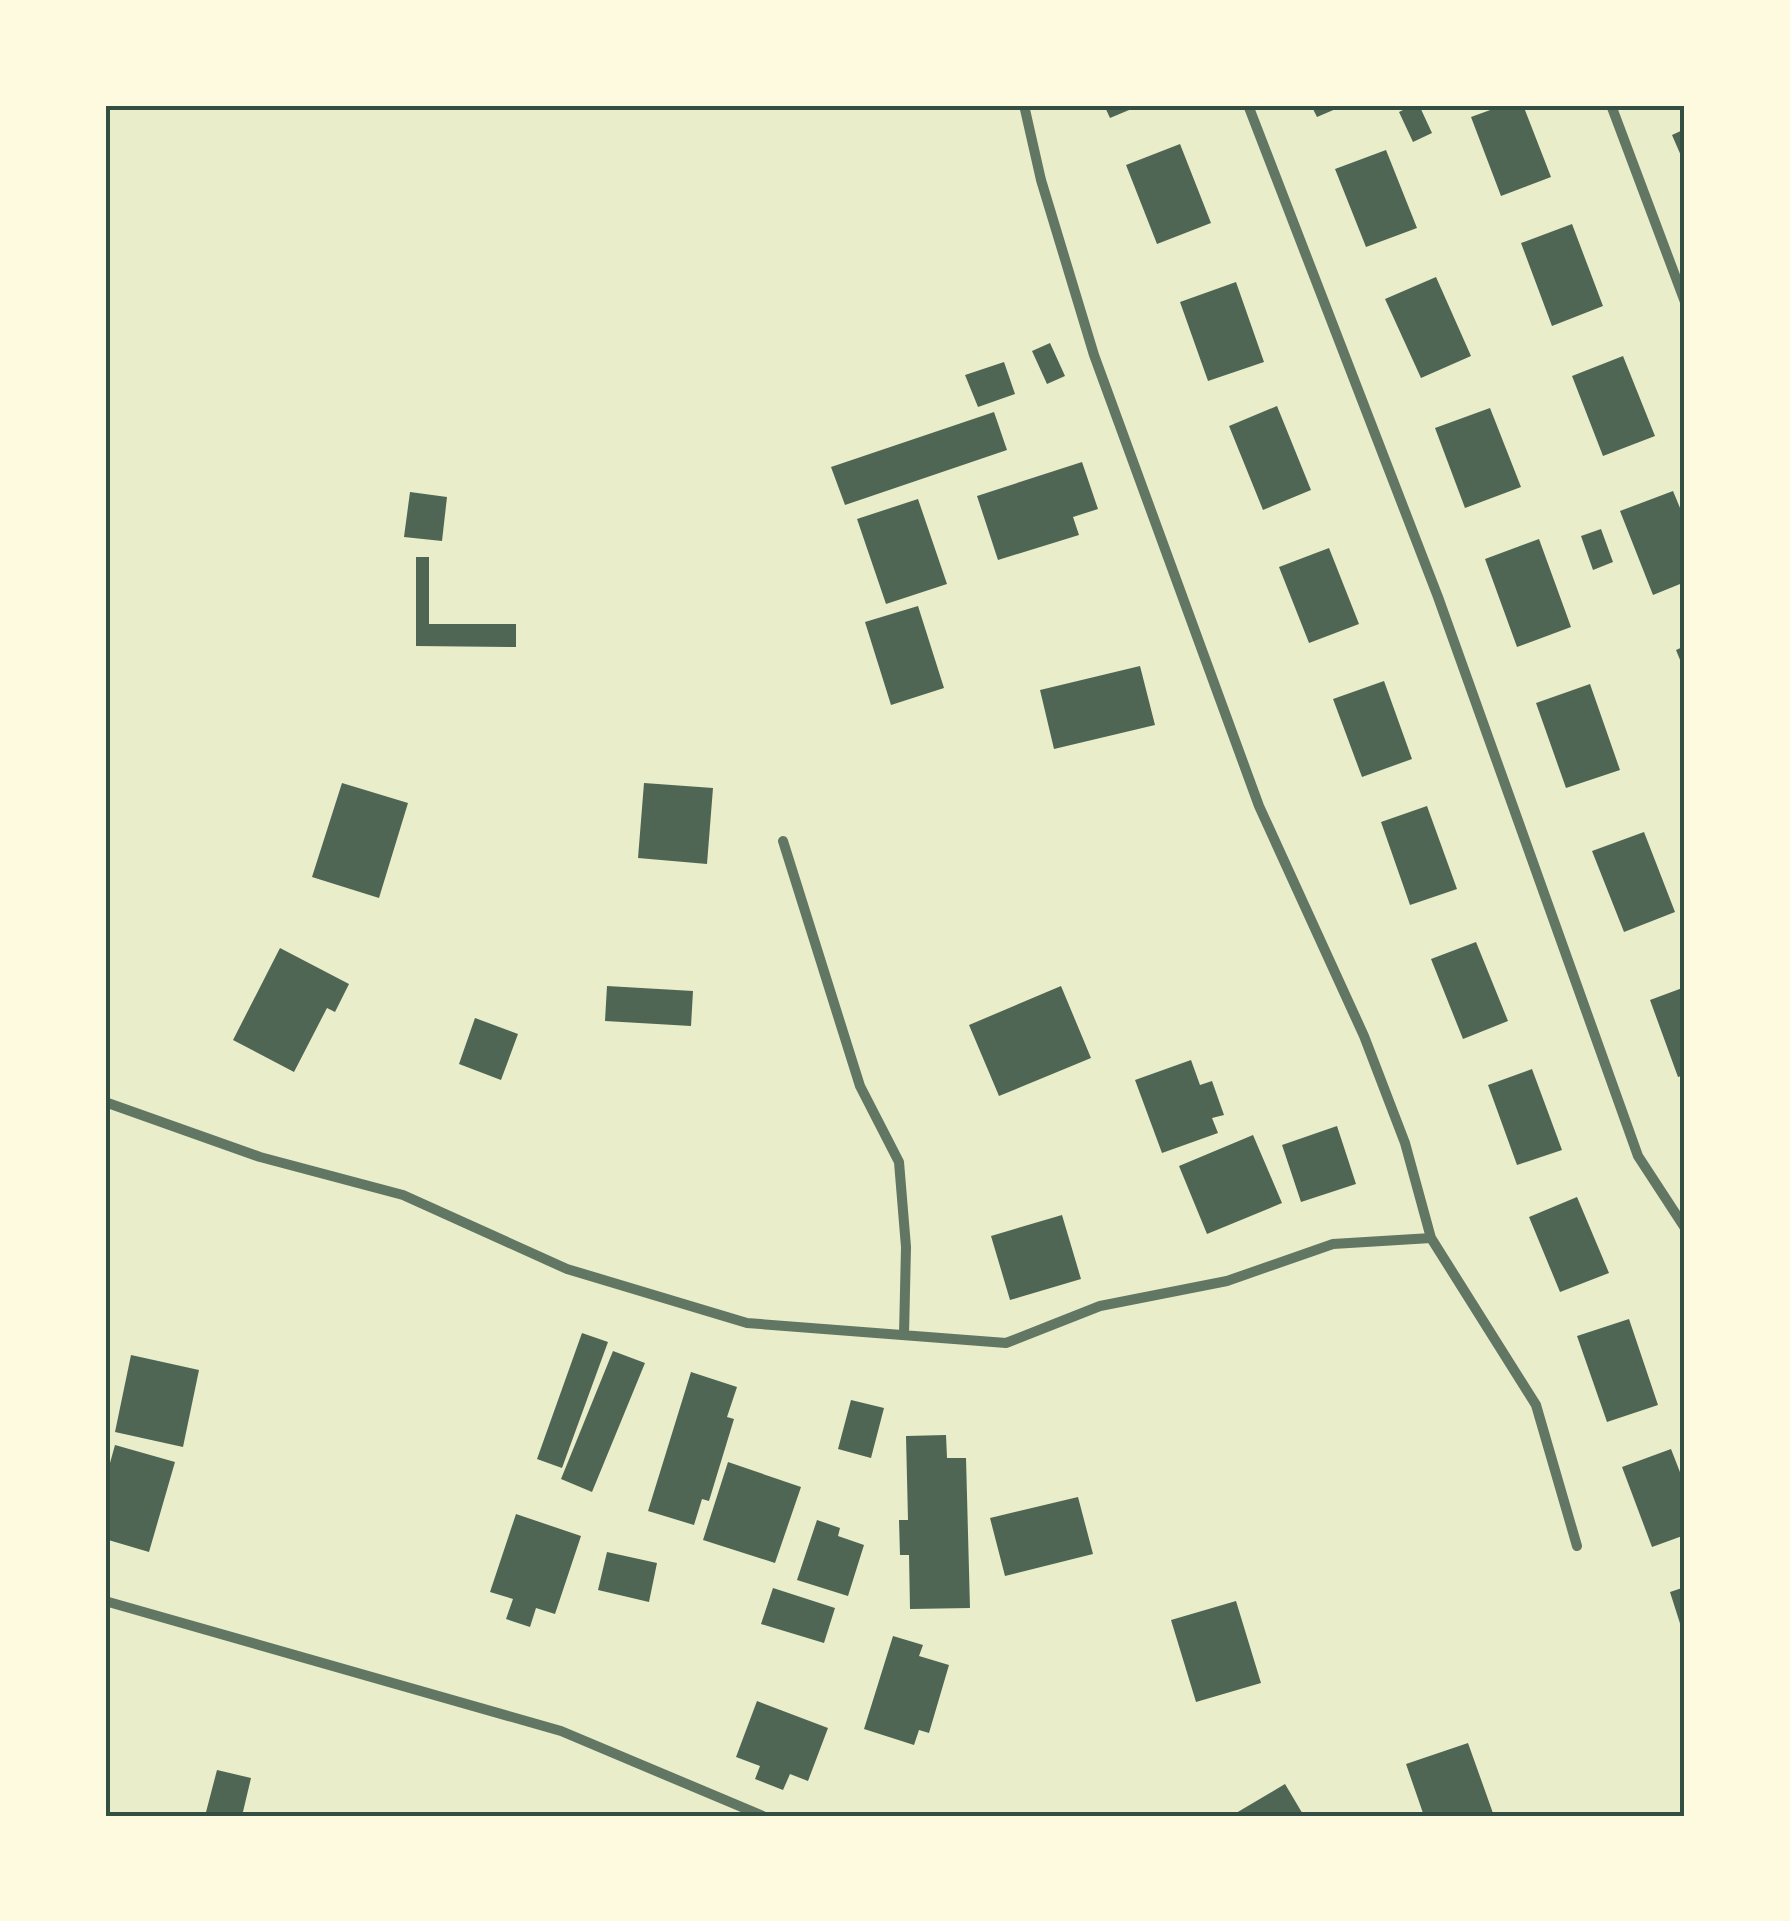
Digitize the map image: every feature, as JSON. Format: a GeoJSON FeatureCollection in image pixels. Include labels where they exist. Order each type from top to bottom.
{"type":"FeatureCollection","features":[{"type":"Feature","properties":{"kind":"street"},"geometry":{"type":"LineString","coordinates":[[1024,105],[1041,180],[1094,354],[1259,806],[1301,906],[1348,996],[1405,1143],[1430,1238],[1536,1405],[1576,1546]]}},
{"type":"Feature","properties":{"kind":"street"},"geometry":{"type":"LineString","coordinates":[[1248,105],[1438,597],[1638,1156],[1685,1228]]}},
{"type":"Feature","properties":{"kind":"street"},"geometry":{"type":"LineString","coordinates":[[1611,105],[1685,302]]}},
{"type":"Feature","properties":{"kind":"street"},"geometry":{"type":"LineString","coordinates":[[783,841],[860,1086],[899,1162],[906,1247],[904,1335]]}},
{"type":"Feature","properties":{"kind":"street"},"geometry":{"type":"LineString","coordinates":[[105,1102],[260,1156],[403,1195],[567,1269],[747,1323],[1006,1343],[1100,1306],[1226,1281],[1333,1244],[1430,1238]]}},
{"type":"Feature","properties":{"kind":"street"},"geometry":{"type":"LineString","coordinates":[[105,1601],[561,1731],[763,1816]]}},
{"type":"Feature","properties":{"kind":"building"},"geometry":{"type":"Polygon","coordinates":[[[1104,105],[1141,105],[1110,118],[1104,105]]]}},
{"type":"Feature","properties":{"kind":"building"},"geometry":{"type":"Polygon","coordinates":[[[1311,105],[1345,105],[1317,117],[1311,105]]]}},
{"type":"Feature","properties":{"kind":"building"},"geometry":{"type":"Polygon","coordinates":[[[1419,105],[1432,133],[1413,142],[1399,112],[1419,105]]]}},
{"type":"Feature","properties":{"kind":"building"},"geometry":{"type":"Polygon","coordinates":[[[1504,105],[1523,105],[1551,177],[1501,196],[1471,117],[1504,105]]]}},
{"type":"Feature","properties":{"kind":"building"},"geometry":{"type":"Polygon","coordinates":[[[1685,129],[1685,165],[1672,135],[1685,129]]]}},
{"type":"Feature","properties":{"kind":"building"},"geometry":{"type":"Polygon","coordinates":[[[1180,144],[1211,223],[1157,244],[1126,165],[1180,144]]]}},
{"type":"Feature","properties":{"kind":"building"},"geometry":{"type":"Polygon","coordinates":[[[1386,150],[1417,228],[1366,247],[1335,169],[1386,150]]]}},
{"type":"Feature","properties":{"kind":"building"},"geometry":{"type":"Polygon","coordinates":[[[1572,224],[1603,306],[1552,326],[1521,243],[1572,224]]]}},
{"type":"Feature","properties":{"kind":"building"},"geometry":{"type":"Polygon","coordinates":[[[1436,277],[1471,356],[1421,378],[1385,299],[1436,277]]]}},
{"type":"Feature","properties":{"kind":"building"},"geometry":{"type":"Polygon","coordinates":[[[1236,282],[1264,362],[1208,381],[1180,302],[1236,282]]]}},
{"type":"Feature","properties":{"kind":"building"},"geometry":{"type":"Polygon","coordinates":[[[1050,343],[1065,376],[1047,384],[1032,351],[1050,343]]]}},
{"type":"Feature","properties":{"kind":"building"},"geometry":{"type":"Polygon","coordinates":[[[1623,356],[1655,436],[1603,456],[1572,376],[1623,356]]]}},
{"type":"Feature","properties":{"kind":"building"},"geometry":{"type":"Polygon","coordinates":[[[1004,362],[1015,394],[978,407],[965,375],[1004,362]]]}},
{"type":"Feature","properties":{"kind":"building"},"geometry":{"type":"Polygon","coordinates":[[[1277,406],[1311,490],[1263,510],[1229,426],[1277,406]]]}},
{"type":"Feature","properties":{"kind":"building"},"geometry":{"type":"Polygon","coordinates":[[[1490,408],[1521,487],[1465,508],[1435,428],[1490,408]]]}},
{"type":"Feature","properties":{"kind":"building"},"geometry":{"type":"Polygon","coordinates":[[[994,412],[1007,450],[845,505],[831,467],[994,412]]]}},
{"type":"Feature","properties":{"kind":"building"},"geometry":{"type":"Polygon","coordinates":[[[1082,462],[1098,509],[1073,517],[1079,535],[998,560],[977,496],[1082,462]]]}},
{"type":"Feature","properties":{"kind":"building"},"geometry":{"type":"Polygon","coordinates":[[[1673,491],[1685,520],[1685,582],[1653,595],[1620,511],[1673,491]]]}},
{"type":"Feature","properties":{"kind":"building"},"geometry":{"type":"Polygon","coordinates":[[[410,492],[447,497],[442,541],[404,537],[410,492]]]}},
{"type":"Feature","properties":{"kind":"building"},"geometry":{"type":"Polygon","coordinates":[[[918,499],[947,584],[886,604],[857,519],[918,499]]]}},
{"type":"Feature","properties":{"kind":"building"},"geometry":{"type":"Polygon","coordinates":[[[1601,529],[1613,562],[1593,570],[1581,536],[1601,529]]]}},
{"type":"Feature","properties":{"kind":"building"},"geometry":{"type":"Polygon","coordinates":[[[1539,539],[1571,627],[1517,647],[1485,559],[1539,539]]]}},
{"type":"Feature","properties":{"kind":"building"},"geometry":{"type":"Polygon","coordinates":[[[1329,548],[1359,624],[1309,643],[1279,567],[1329,548]]]}},
{"type":"Feature","properties":{"kind":"building"},"geometry":{"type":"Polygon","coordinates":[[[416,557],[429,557],[429,624],[516,624],[516,647],[416,646],[416,557]]]}},
{"type":"Feature","properties":{"kind":"building"},"geometry":{"type":"Polygon","coordinates":[[[918,606],[944,688],[891,705],[865,622],[918,606]]]}},
{"type":"Feature","properties":{"kind":"building"},"geometry":{"type":"Polygon","coordinates":[[[1685,646],[1685,672],[1676,650],[1685,646]]]}},
{"type":"Feature","properties":{"kind":"building"},"geometry":{"type":"Polygon","coordinates":[[[1140,666],[1155,725],[1054,749],[1040,690],[1140,666]]]}},
{"type":"Feature","properties":{"kind":"building"},"geometry":{"type":"Polygon","coordinates":[[[1384,681],[1412,759],[1362,777],[1333,699],[1384,681]]]}},
{"type":"Feature","properties":{"kind":"building"},"geometry":{"type":"Polygon","coordinates":[[[1590,684],[1620,770],[1566,788],[1536,703],[1590,684]]]}},
{"type":"Feature","properties":{"kind":"building"},"geometry":{"type":"Polygon","coordinates":[[[342,783],[408,803],[379,898],[312,877],[342,783]]]}},
{"type":"Feature","properties":{"kind":"building"},"geometry":{"type":"Polygon","coordinates":[[[644,783],[713,788],[707,864],[638,858],[644,783]]]}},
{"type":"Feature","properties":{"kind":"building"},"geometry":{"type":"Polygon","coordinates":[[[1427,806],[1457,889],[1410,905],[1381,822],[1427,806]]]}},
{"type":"Feature","properties":{"kind":"building"},"geometry":{"type":"Polygon","coordinates":[[[1644,832],[1675,912],[1624,932],[1592,851],[1644,832]]]}},
{"type":"Feature","properties":{"kind":"building"},"geometry":{"type":"Polygon","coordinates":[[[1476,942],[1508,1021],[1463,1039],[1431,959],[1476,942]]]}},
{"type":"Feature","properties":{"kind":"building"},"geometry":{"type":"Polygon","coordinates":[[[280,948],[349,984],[335,1012],[327,1008],[294,1072],[233,1040],[280,948]]]}},
{"type":"Feature","properties":{"kind":"building"},"geometry":{"type":"Polygon","coordinates":[[[607,986],[693,991],[691,1026],[605,1021],[607,986]]]}},
{"type":"Feature","properties":{"kind":"building"},"geometry":{"type":"Polygon","coordinates":[[[1061,986],[1091,1058],[999,1096],[969,1025],[1061,986]]]}},
{"type":"Feature","properties":{"kind":"building"},"geometry":{"type":"Polygon","coordinates":[[[1685,987],[1685,1075],[1678,1077],[1650,1000],[1685,987]]]}},
{"type":"Feature","properties":{"kind":"building"},"geometry":{"type":"Polygon","coordinates":[[[475,1018],[518,1034],[501,1080],[459,1064],[475,1018]]]}},
{"type":"Feature","properties":{"kind":"building"},"geometry":{"type":"Polygon","coordinates":[[[1191,1060],[1200,1085],[1212,1081],[1224,1115],[1212,1118],[1218,1133],[1162,1153],[1135,1080],[1191,1060]]]}},
{"type":"Feature","properties":{"kind":"building"},"geometry":{"type":"Polygon","coordinates":[[[1532,1069],[1562,1150],[1517,1165],[1488,1085],[1532,1069]]]}},
{"type":"Feature","properties":{"kind":"building"},"geometry":{"type":"Polygon","coordinates":[[[1337,1126],[1356,1184],[1301,1202],[1282,1145],[1337,1126]]]}},
{"type":"Feature","properties":{"kind":"building"},"geometry":{"type":"Polygon","coordinates":[[[1253,1135],[1282,1203],[1207,1234],[1179,1166],[1253,1135]]]}},
{"type":"Feature","properties":{"kind":"building"},"geometry":{"type":"Polygon","coordinates":[[[1577,1197],[1609,1273],[1560,1292],[1529,1217],[1577,1197]]]}},
{"type":"Feature","properties":{"kind":"building"},"geometry":{"type":"Polygon","coordinates":[[[1062,1215],[1081,1279],[1010,1300],[991,1236],[1062,1215]]]}},
{"type":"Feature","properties":{"kind":"building"},"geometry":{"type":"Polygon","coordinates":[[[1629,1319],[1658,1405],[1607,1422],[1577,1336],[1629,1319]]]}},
{"type":"Feature","properties":{"kind":"building"},"geometry":{"type":"Polygon","coordinates":[[[582,1333],[608,1342],[562,1468],[537,1459],[582,1333]]]}},
{"type":"Feature","properties":{"kind":"building"},"geometry":{"type":"Polygon","coordinates":[[[613,1351],[645,1363],[592,1492],[561,1479],[613,1351]]]}},
{"type":"Feature","properties":{"kind":"building"},"geometry":{"type":"Polygon","coordinates":[[[131,1355],[199,1370],[183,1447],[115,1432],[131,1355]]]}},
{"type":"Feature","properties":{"kind":"building"},"geometry":{"type":"Polygon","coordinates":[[[691,1372],[737,1387],[727,1417],[734,1419],[709,1501],[702,1499],[694,1525],[648,1511],[691,1372]]]}},
{"type":"Feature","properties":{"kind":"building"},"geometry":{"type":"Polygon","coordinates":[[[851,1400],[884,1408],[871,1458],[838,1449],[851,1400]]]}},
{"type":"Feature","properties":{"kind":"building"},"geometry":{"type":"Polygon","coordinates":[[[946,1435],[947,1458],[966,1458],[970,1608],[910,1609],[909,1555],[900,1555],[899,1520],[908,1520],[906,1436],[946,1435]]]}},
{"type":"Feature","properties":{"kind":"building"},"geometry":{"type":"Polygon","coordinates":[[[115,1445],[175,1462],[149,1552],[105,1539],[105,1481],[115,1445]]]}},
{"type":"Feature","properties":{"kind":"building"},"geometry":{"type":"Polygon","coordinates":[[[1671,1449],[1685,1485],[1685,1535],[1652,1547],[1622,1467],[1671,1449]]]}},
{"type":"Feature","properties":{"kind":"building"},"geometry":{"type":"Polygon","coordinates":[[[728,1462],[801,1487],[775,1563],[703,1540],[728,1462]]]}},
{"type":"Feature","properties":{"kind":"building"},"geometry":{"type":"Polygon","coordinates":[[[1078,1497],[1093,1554],[1005,1576],[990,1518],[1078,1497]]]}},
{"type":"Feature","properties":{"kind":"building"},"geometry":{"type":"Polygon","coordinates":[[[516,1514],[581,1536],[555,1614],[536,1608],[530,1627],[506,1619],[513,1599],[490,1592],[516,1514]]]}},
{"type":"Feature","properties":{"kind":"building"},"geometry":{"type":"Polygon","coordinates":[[[817,1520],[840,1528],[838,1536],[864,1545],[848,1596],[797,1580],[817,1520]]]}},
{"type":"Feature","properties":{"kind":"building"},"geometry":{"type":"Polygon","coordinates":[[[607,1552],[657,1563],[649,1602],[598,1590],[607,1552]]]}},
{"type":"Feature","properties":{"kind":"building"},"geometry":{"type":"Polygon","coordinates":[[[1685,1587],[1685,1636],[1684,1636],[1670,1592],[1685,1587]]]}},
{"type":"Feature","properties":{"kind":"building"},"geometry":{"type":"Polygon","coordinates":[[[773,1588],[835,1608],[824,1643],[761,1624],[773,1588]]]}},
{"type":"Feature","properties":{"kind":"building"},"geometry":{"type":"Polygon","coordinates":[[[1236,1601],[1261,1683],[1196,1702],[1171,1620],[1236,1601]]]}},
{"type":"Feature","properties":{"kind":"building"},"geometry":{"type":"Polygon","coordinates":[[[893,1636],[923,1645],[919,1656],[949,1665],[929,1733],[919,1730],[914,1745],[864,1729],[893,1636]]]}},
{"type":"Feature","properties":{"kind":"building"},"geometry":{"type":"Polygon","coordinates":[[[757,1701],[828,1728],[808,1781],[790,1774],[783,1790],[755,1779],[760,1766],[736,1757],[757,1701]]]}},
{"type":"Feature","properties":{"kind":"building"},"geometry":{"type":"Polygon","coordinates":[[[1468,1743],[1494,1816],[1424,1816],[1406,1764],[1468,1743]]]}},
{"type":"Feature","properties":{"kind":"building"},"geometry":{"type":"Polygon","coordinates":[[[217,1770],[251,1778],[242,1816],[205,1816],[217,1770]]]}},
{"type":"Feature","properties":{"kind":"building"},"geometry":{"type":"Polygon","coordinates":[[[1285,1784],[1304,1816],[1231,1816],[1285,1784]]]}}]}
